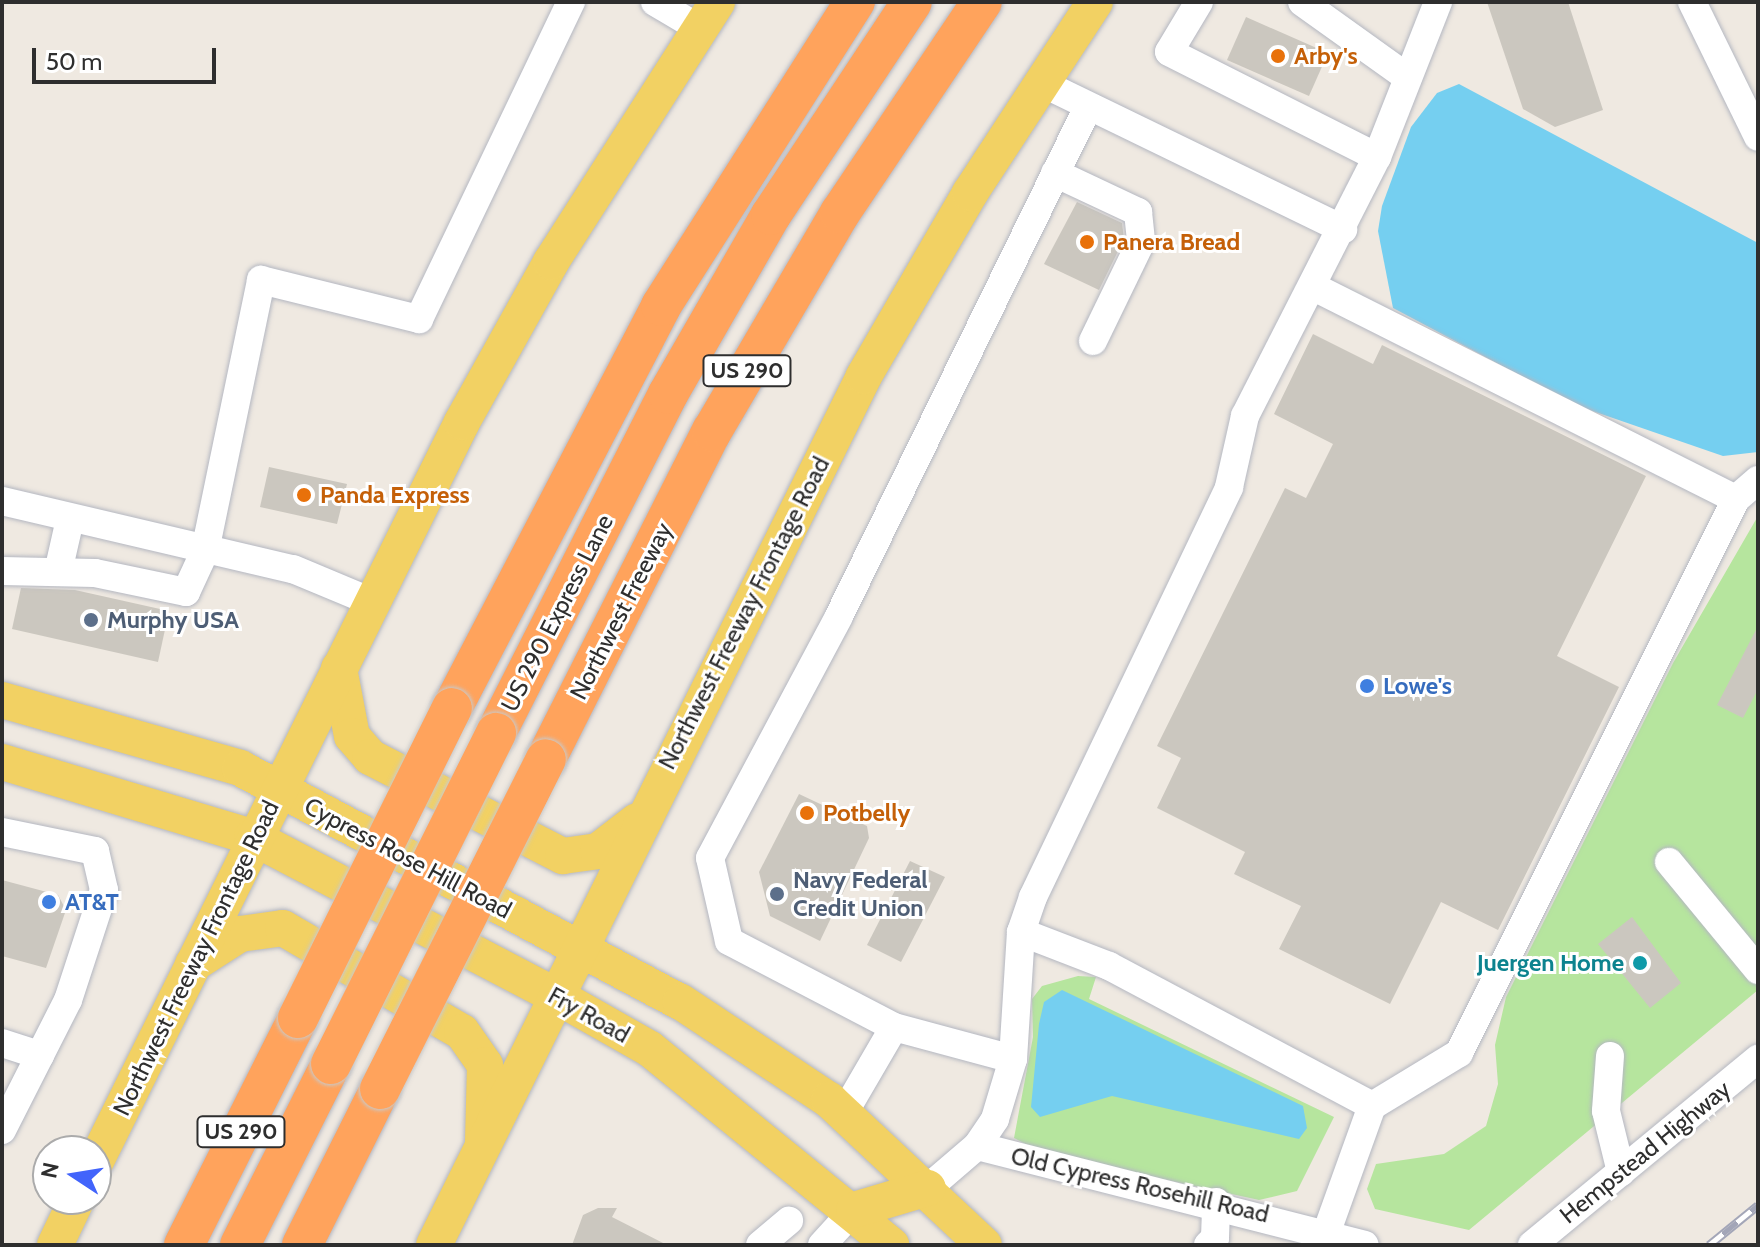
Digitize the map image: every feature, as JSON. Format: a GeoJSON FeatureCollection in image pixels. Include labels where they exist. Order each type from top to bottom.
{"type":"FeatureCollection","features":[{"type":"Feature","properties":{"kind":"highway","name":"US 290"},"geometry":{"type":"LineString","coordinates":[[184,1245],[452,708],[661,306],[855,2]]}},
{"type":"Feature","properties":{"kind":"highway","name":"US 290 Express Lane"},"geometry":{"type":"LineString","coordinates":[[240,1245],[668,394],[771,215],[912,2]]}},
{"type":"Feature","properties":{"kind":"highway","name":"Northwest Freeway"},"geometry":{"type":"LineString","coordinates":[[302,1245],[712,431],[840,213],[982,2]]}},
{"type":"Feature","properties":{"kind":"main road","name":"Northwest Freeway Frontage Road"},"geometry":{"type":"LineString","coordinates":[[434,1245],[583,952],[641,819],[864,376],[1042,83],[1095,2]]}},
{"type":"Feature","properties":{"kind":"main road","name":"Northwest Freeway Frontage Road"},"geometry":{"type":"LineString","coordinates":[[109,1135],[252,837],[551,262],[708,15]]}},
{"type":"Feature","properties":{"kind":"main road"},"geometry":{"type":"LineString","coordinates":[[339,668],[352,736],[370,757],[563,856],[598,851],[641,819]]}},
{"type":"Feature","properties":{"kind":"main road","name":"Cypress Rose Hill Road"},"geometry":{"type":"LineString","coordinates":[[2,700],[154,740],[279,788],[583,952]]}},
{"type":"Feature","properties":{"kind":"main road"},"geometry":{"type":"LineString","coordinates":[[2,762],[252,837]]}},
{"type":"Feature","properties":{"kind":"main road","name":"Fry Road"},"geometry":{"type":"LineString","coordinates":[[252,837],[560,998],[650,1049],[854,1210],[891,1245]]}},
{"type":"Feature","properties":{"kind":"main road"},"geometry":{"type":"LineString","coordinates":[[193,964],[240,934],[283,928],[462,1032],[485,1065],[483,1151]]}},
{"type":"Feature","properties":{"kind":"main road"},"geometry":{"type":"LineString","coordinates":[[583,952],[681,1002],[844,1113],[928,1188],[984,1245]]}},
{"type":"Feature","properties":{"kind":"main road"},"geometry":{"type":"LineString","coordinates":[[854,1210],[928,1188]]}},
{"type":"Feature","properties":{"kind":"main road"},"geometry":{"type":"LineString","coordinates":[[55,1245],[69,1215]]}},
{"type":"Feature","properties":{"kind":"street"},"geometry":{"type":"LineString","coordinates":[[2,571],[58,572],[186,592],[205,551],[261,280],[419,319],[571,2]]}},
{"type":"Feature","properties":{"kind":"street"},"geometry":{"type":"LineString","coordinates":[[655,2],[708,15]]}},
{"type":"Feature","properties":{"kind":"street"},"geometry":{"type":"LineString","coordinates":[[1199,2],[1169,52],[1377,157]]}},
{"type":"Feature","properties":{"kind":"street"},"geometry":{"type":"LineString","coordinates":[[1302,2],[1408,78]]}},
{"type":"Feature","properties":{"kind":"street"},"geometry":{"type":"LineString","coordinates":[[977,1146],[995,1119],[1013,1059],[1021,932],[1229,487],[1245,416],[1343,229],[1377,157],[1438,2]]}},
{"type":"Feature","properties":{"kind":"street"},"geometry":{"type":"LineString","coordinates":[[1692,2],[1758,137]]}},
{"type":"Feature","properties":{"kind":"street"},"geometry":{"type":"LineString","coordinates":[[1042,83],[1343,229]]}},
{"type":"Feature","properties":{"kind":"street"},"geometry":{"type":"LineString","coordinates":[[1013,1059],[894,1027],[729,941],[710,858],[832,629],[1088,107]]}},
{"type":"Feature","properties":{"kind":"street"},"geometry":{"type":"LineString","coordinates":[[1055,173],[1138,212],[1141,242],[1093,341]]}},
{"type":"Feature","properties":{"kind":"street"},"geometry":{"type":"LineString","coordinates":[[1312,286],[1736,499]]}},
{"type":"Feature","properties":{"kind":"street"},"geometry":{"type":"LineString","coordinates":[[1323,1238],[1372,1106],[1459,1053],[1736,499],[1758,480]]}},
{"type":"Feature","properties":{"kind":"street"},"geometry":{"type":"LineString","coordinates":[[2,501],[205,551],[293,569],[372,602]]}},
{"type":"Feature","properties":{"kind":"street"},"geometry":{"type":"LineString","coordinates":[[58,572],[70,519]]}},
{"type":"Feature","properties":{"kind":"street"},"geometry":{"type":"LineString","coordinates":[[2,832],[95,851],[104,890],[68,1000],[2,1130]]}},
{"type":"Feature","properties":{"kind":"street"},"geometry":{"type":"LineString","coordinates":[[1669,862],[1758,970]]}},
{"type":"Feature","properties":{"kind":"street"},"geometry":{"type":"LineString","coordinates":[[1021,932],[1109,966],[1372,1106]]}},
{"type":"Feature","properties":{"kind":"street"},"geometry":{"type":"LineString","coordinates":[[844,1113],[894,1027]]}},
{"type":"Feature","properties":{"kind":"street"},"geometry":{"type":"LineString","coordinates":[[2,1043],[40,1055]]}},
{"type":"Feature","properties":{"kind":"street"},"geometry":{"type":"LineString","coordinates":[[1610,1056],[1606,1111],[1621,1172]]}},
{"type":"Feature","properties":{"kind":"street","name":"Hempstead Highway"},"geometry":{"type":"LineString","coordinates":[[1532,1245],[1758,1059]]}},
{"type":"Feature","properties":{"kind":"street","name":"Old Cypress Rosehill Road"},"geometry":{"type":"LineString","coordinates":[[928,1188],[977,1146],[1216,1202],[1323,1238],[1365,1245]]}},
{"type":"Feature","properties":{"kind":"street"},"geometry":{"type":"LineString","coordinates":[[1208,1245],[1215,1238],[1216,1202]]}},
{"type":"Feature","properties":{"kind":"street"},"geometry":{"type":"LineString","coordinates":[[822,1245],[854,1210]]}},
{"type":"Feature","properties":{"kind":"street"},"geometry":{"type":"LineString","coordinates":[[760,1245],[789,1221]]}},
{"type":"Feature","properties":{"kind":"green space"},"geometry":{"type":"Polygon","coordinates":[[[1758,516],[1758,990],[1469,1230],[1375,1209],[1367,1189],[1376,1164],[1444,1154],[1486,1126],[1498,1084],[1495,1045],[1506,997],[1673,663],[1758,516]]]}},
{"type":"Feature","properties":{"kind":"green space"},"geometry":{"type":"Polygon","coordinates":[[[1078,976],[1096,977],[1089,999],[1334,1117],[1297,1191],[1259,1200],[1043,1153],[1014,1138],[1033,1037],[1032,999],[1042,986],[1078,976]]]}},
{"type":"Feature","properties":{"kind":"water"},"geometry":{"type":"Polygon","coordinates":[[[1459,84],[1758,243],[1758,452],[1723,456],[1578,406],[1393,308],[1378,231],[1382,206],[1411,127],[1437,93],[1459,84]]]}},
{"type":"Feature","properties":{"kind":"water"},"geometry":{"type":"Polygon","coordinates":[[[1062,990],[1303,1106],[1307,1128],[1299,1139],[1112,1096],[1040,1117],[1031,1107],[1039,1024],[1044,1002],[1062,990]]]}},
{"type":"Feature","properties":{"kind":"building"},"geometry":{"type":"Polygon","coordinates":[[[1487,2],[1568,2],[1603,110],[1555,127],[1523,109],[1487,2]]]}},
{"type":"Feature","properties":{"kind":"building","name":"Arby's"},"geometry":{"type":"Polygon","coordinates":[[[1246,17],[1328,53],[1309,96],[1227,60],[1246,17]]]}},
{"type":"Feature","properties":{"kind":"building"},"geometry":{"type":"Polygon","coordinates":[[[1077,202],[1122,223],[1124,239],[1099,290],[1044,264],[1077,202]]]}},
{"type":"Feature","properties":{"kind":"building"},"geometry":{"type":"Polygon","coordinates":[[[1313,334],[1373,364],[1382,345],[1646,476],[1557,656],[1619,687],[1498,930],[1441,902],[1390,1004],[1279,949],[1301,906],[1234,874],[1245,852],[1157,808],[1181,758],[1157,746],[1285,488],[1306,498],[1333,444],[1274,414],[1313,334]]]}},
{"type":"Feature","properties":{"kind":"building","name":"Panda Express"},"geometry":{"type":"Polygon","coordinates":[[[269,467],[347,484],[337,524],[260,507],[269,467]]]}},
{"type":"Feature","properties":{"kind":"building","name":"Murphy USA"},"geometry":{"type":"Polygon","coordinates":[[[21,588],[75,590],[169,611],[158,662],[12,629],[21,588]]]}},
{"type":"Feature","properties":{"kind":"building"},"geometry":{"type":"Polygon","coordinates":[[[1758,626],[1758,689],[1743,718],[1717,705],[1758,626]]]}},
{"type":"Feature","properties":{"kind":"building"},"geometry":{"type":"Polygon","coordinates":[[[799,794],[867,826],[869,838],[820,941],[770,916],[759,872],[799,794]]]}},
{"type":"Feature","properties":{"kind":"building"},"geometry":{"type":"Polygon","coordinates":[[[910,861],[945,877],[901,962],[867,945],[910,861]]]}},
{"type":"Feature","properties":{"kind":"building"},"geometry":{"type":"Polygon","coordinates":[[[2,880],[58,895],[66,910],[46,968],[2,956],[2,880]]]}},
{"type":"Feature","properties":{"kind":"building","name":"Juergen Home"},"geometry":{"type":"Polygon","coordinates":[[[1632,917],[1681,983],[1650,1008],[1598,944],[1632,917]]]}},
{"type":"Feature","properties":{"kind":"building"},"geometry":{"type":"Polygon","coordinates":[[[598,1208],[617,1208],[612,1217],[667,1245],[572,1245],[583,1215],[598,1208]]]}},
{"type":"Feature","properties":{"kind":"railway"},"geometry":{"type":"LineString","coordinates":[[1709,1245],[1758,1205]]}},
{"type":"Feature","properties":{"kind":"place","name":"Arby's"},"geometry":{"type":"Point","coordinates":[1278,56]}},
{"type":"Feature","properties":{"kind":"place","name":"Panera Bread"},"geometry":{"type":"Point","coordinates":[1087,242]}},
{"type":"Feature","properties":{"kind":"place","name":"Panda Express"},"geometry":{"type":"Point","coordinates":[304,495]}},
{"type":"Feature","properties":{"kind":"place","name":"Murphy USA"},"geometry":{"type":"Point","coordinates":[91,620]}},
{"type":"Feature","properties":{"kind":"place","name":"Lowe's"},"geometry":{"type":"Point","coordinates":[1367,686]}},
{"type":"Feature","properties":{"kind":"place","name":"Potbelly"},"geometry":{"type":"Point","coordinates":[807,813]}},
{"type":"Feature","properties":{"kind":"place","name":"Navy Federal Credit Union"},"geometry":{"type":"Point","coordinates":[777,894]}},
{"type":"Feature","properties":{"kind":"place","name":"AT&T"},"geometry":{"type":"Point","coordinates":[49,902]}},
{"type":"Feature","properties":{"kind":"place","name":"Juergen Home"},"geometry":{"type":"Point","coordinates":[1640,963]}}]}
